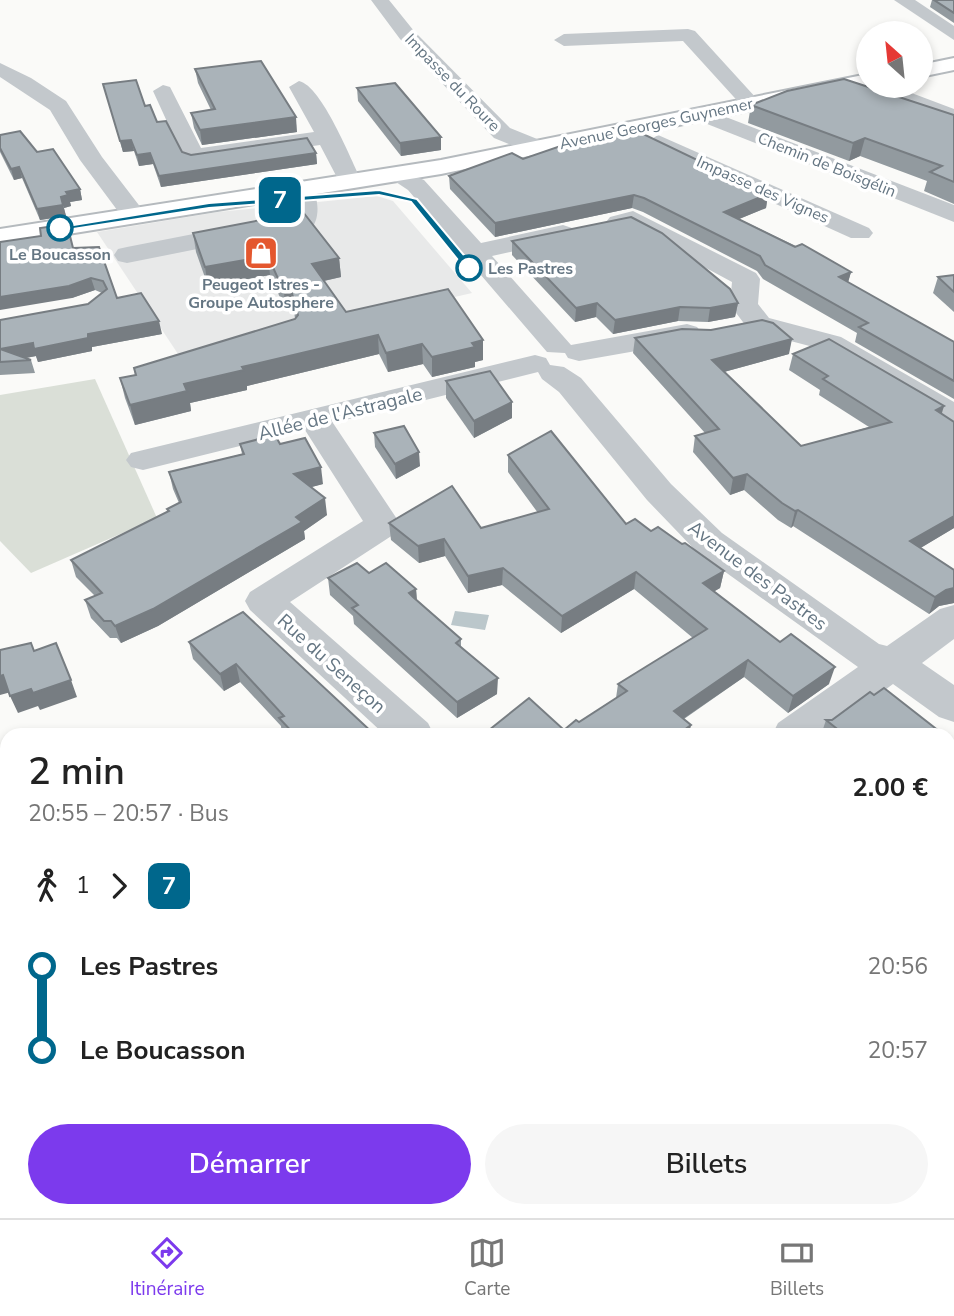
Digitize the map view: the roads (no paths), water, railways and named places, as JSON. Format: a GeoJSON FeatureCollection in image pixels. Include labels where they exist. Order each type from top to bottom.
{"type":"FeatureCollection","features":[{"type":"Feature","properties":{"kind":"main road"},"geometry":{"type":"LineString","coordinates":[[933,68],[954,64]]}},
{"type":"Feature","properties":{"kind":"main road","name":"Avenue Georges Guynemer"},"geometry":{"type":"LineString","coordinates":[[0,237],[305,194],[350,182],[486,161],[627,128],[856,84]]}},
{"type":"Feature","properties":{"kind":"street","name":"Impasse du Roure"},"geometry":{"type":"LineString","coordinates":[[380,0],[407,35],[502,133],[533,150]]}},
{"type":"Feature","properties":{"kind":"street"},"geometry":{"type":"LineString","coordinates":[[903,0],[954,34]]}},
{"type":"Feature","properties":{"kind":"street"},"geometry":{"type":"LineString","coordinates":[[564,40],[688,35],[750,103]]}},
{"type":"Feature","properties":{"kind":"street"},"geometry":{"type":"LineString","coordinates":[[0,69],[58,106],[92,160],[135,216]]}},
{"type":"Feature","properties":{"kind":"street"},"geometry":{"type":"LineString","coordinates":[[299,87],[350,182]]}},
{"type":"Feature","properties":{"kind":"street"},"geometry":{"type":"LineString","coordinates":[[163,91],[193,156],[328,138]]}},
{"type":"Feature","properties":{"kind":"street"},"geometry":{"type":"LineString","coordinates":[[901,98],[954,116]]}},
{"type":"Feature","properties":{"kind":"street","name":"Chemin de Boisgélin"},"geometry":{"type":"LineString","coordinates":[[700,113],[954,215]]}},
{"type":"Feature","properties":{"kind":"street","name":"Impasse des Vignes"},"geometry":{"type":"LineString","coordinates":[[627,128],[860,233]]}},
{"type":"Feature","properties":{"kind":"street"},"geometry":{"type":"LineString","coordinates":[[127,256],[231,237],[230,233],[304,221],[305,194],[379,193],[429,187],[437,181],[486,161]]}},
{"type":"Feature","properties":{"kind":"street","name":"Avenue des Pastres"},"geometry":{"type":"LineString","coordinates":[[411,188],[473,252],[557,360],[570,385],[659,492],[709,542],[865,654],[893,664],[954,706]]}},
{"type":"Feature","properties":{"kind":"street","name":"Avenue des Pastres"},"geometry":{"type":"LineString","coordinates":[[411,188],[557,360]]}},
{"type":"Feature","properties":{"kind":"street"},"geometry":{"type":"LineString","coordinates":[[473,252],[634,219],[746,279],[744,305],[737,328]]}},
{"type":"Feature","properties":{"kind":"street","name":"Allée de l'Astragale"},"geometry":{"type":"LineString","coordinates":[[144,460],[557,360],[679,333],[737,328],[831,343],[954,415]]}},
{"type":"Feature","properties":{"kind":"street","name":"Rue du Seneçon"},"geometry":{"type":"LineString","coordinates":[[314,419],[383,525],[264,601],[404,728]]}},
{"type":"Feature","properties":{"kind":"street"},"geometry":{"type":"LineString","coordinates":[[803,728],[954,619]]}},
{"type":"Feature","properties":{"kind":"place","name":"Le Boucasson"},"geometry":{"type":"Point","coordinates":[60,228]}},
{"type":"Feature","properties":{"kind":"place","name":"Peugeot Istres - Groupe Autosphere"},"geometry":{"type":"Point","coordinates":[261,253]}},
{"type":"Feature","properties":{"kind":"place","name":"Les Pastres"},"geometry":{"type":"Point","coordinates":[469,268]}}]}
